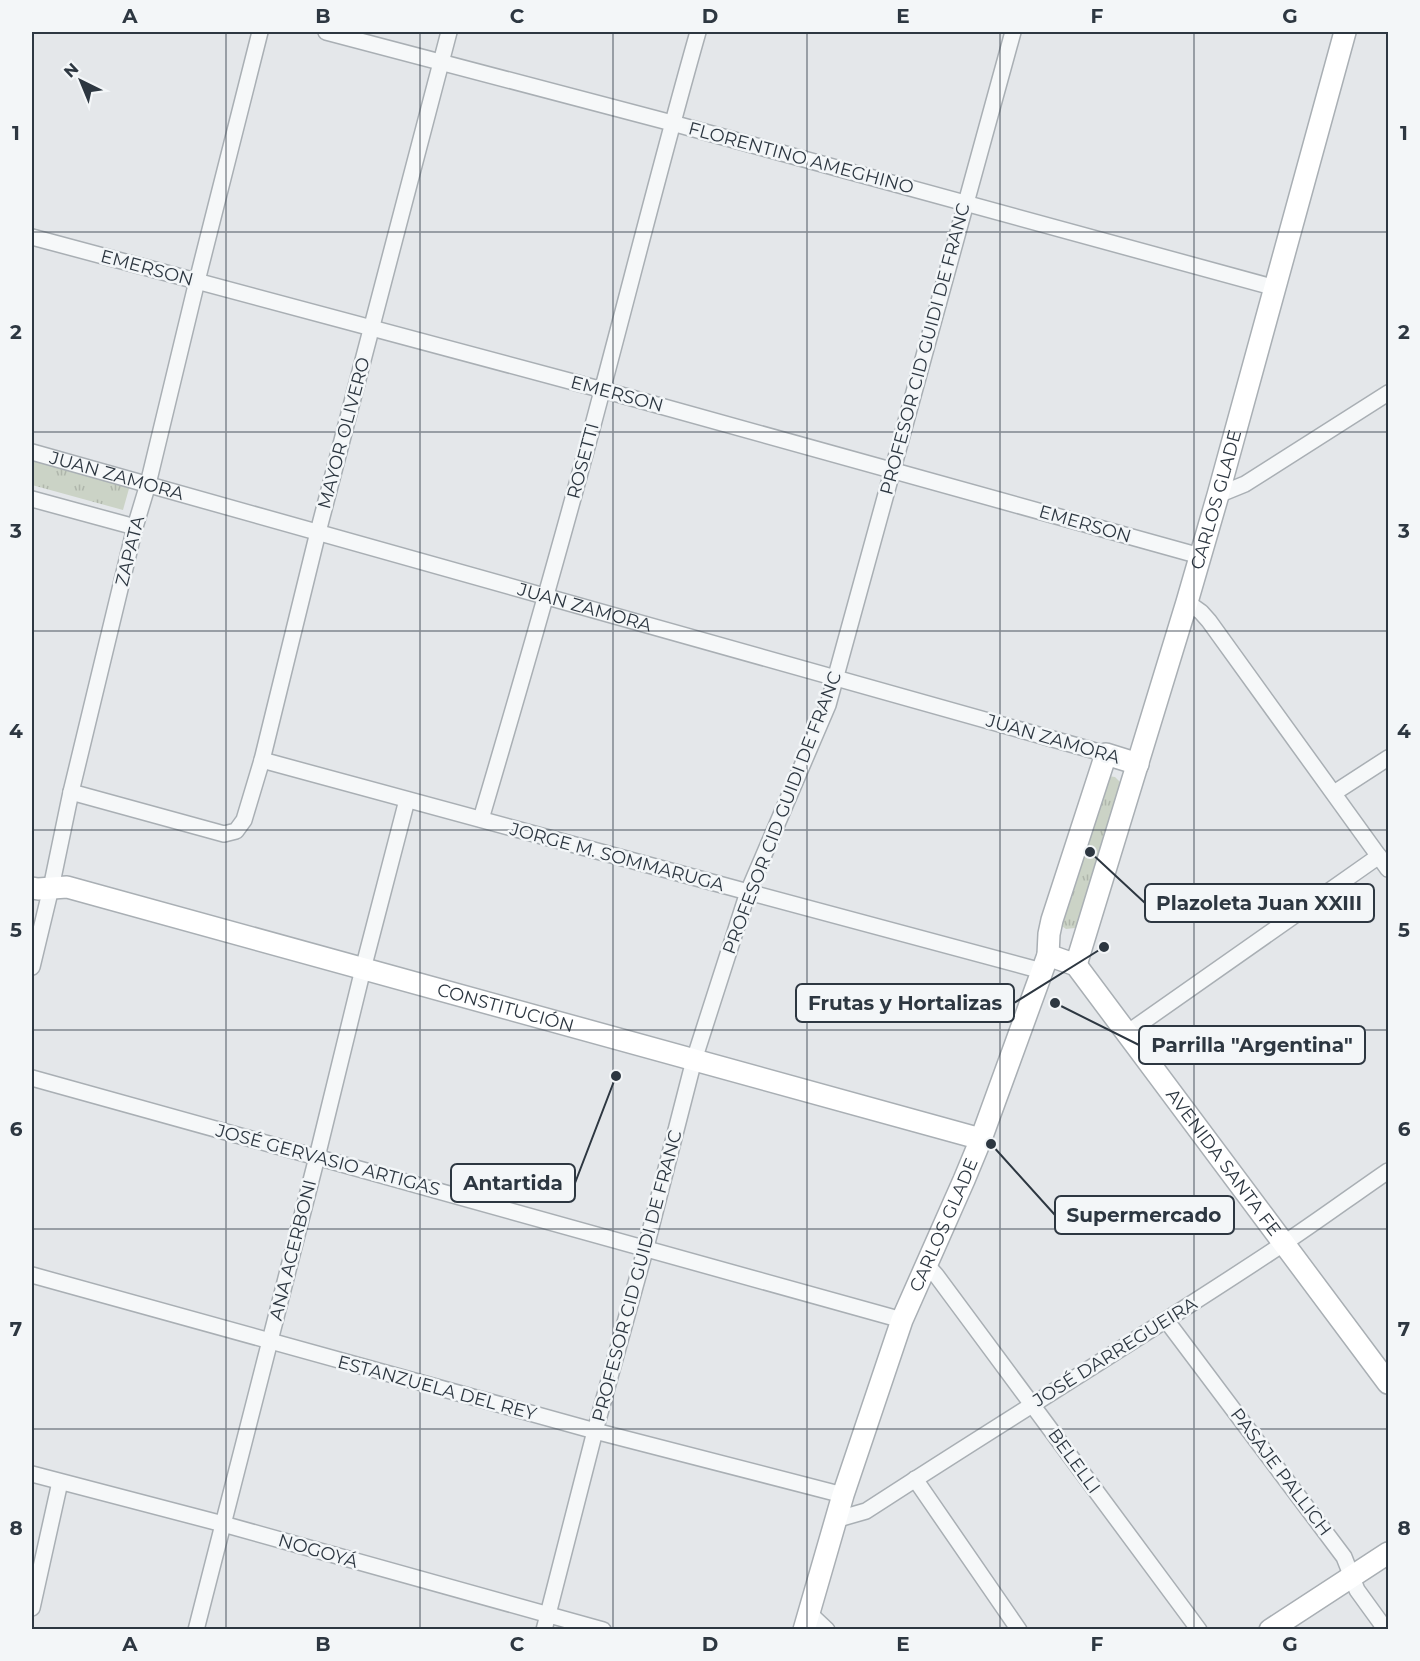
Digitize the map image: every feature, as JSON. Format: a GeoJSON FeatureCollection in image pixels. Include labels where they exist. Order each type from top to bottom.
{"type":"FeatureCollection","features":[{"type":"Feature","properties":{"kind":"street","name":"ZAPATA"},"geometry":{"type":"LineString","coordinates":[[32,967],[41,888],[71,792],[135,527],[260,32]]}},
{"type":"Feature","properties":{"kind":"street","name":"FLORENTINO AMEGHINO"},"geometry":{"type":"LineString","coordinates":[[326,32],[672,123],[1276,288]]}},
{"type":"Feature","properties":{"kind":"street","name":"MAYOR OLIVERO"},"geometry":{"type":"LineString","coordinates":[[71,792],[224,834],[236,831],[244,820],[262,760],[318,532],[449,32]]}},
{"type":"Feature","properties":{"kind":"street","name":"ROSETTI"},"geometry":{"type":"LineString","coordinates":[[481,819],[547,596],[698,32]]}},
{"type":"Feature","properties":{"kind":"street","name":"PROFESOR CID GUIDI DE FRANC"},"geometry":{"type":"LineString","coordinates":[[546,1622],[694,1060],[748,892],[820,725],[836,678],[1013,32]]}},
{"type":"Feature","properties":{"kind":"street","name":"CARLOS GLADE"},"geometry":{"type":"LineString","coordinates":[[1076,965],[1218,495],[1345,32]]}},
{"type":"Feature","properties":{"kind":"street","name":"EMERSON"},"geometry":{"type":"LineString","coordinates":[[32,237],[603,390],[1200,556]]}},
{"type":"Feature","properties":{"kind":"street"},"geometry":{"type":"LineString","coordinates":[[1218,495],[1245,484],[1389,393]]}},
{"type":"Feature","properties":{"kind":"street","name":"JUAN ZAMORA"},"geometry":{"type":"LineString","coordinates":[[32,452],[1138,764]]}},
{"type":"Feature","properties":{"kind":"street"},"geometry":{"type":"LineString","coordinates":[[32,499],[135,527]]}},
{"type":"Feature","properties":{"kind":"street"},"geometry":{"type":"LineString","coordinates":[[1187,602],[1209,621],[1389,869]]}},
{"type":"Feature","properties":{"kind":"street","name":"CARLOS GLADE"},"geometry":{"type":"LineString","coordinates":[[806,1621],[835,1520],[902,1320],[981,1139],[1045,963],[1052,920],[1106,754]]}},
{"type":"Feature","properties":{"kind":"street"},"geometry":{"type":"LineString","coordinates":[[1334,793],[1389,758]]}},
{"type":"Feature","properties":{"kind":"street","name":"JORGE M. SOMMARUGA"},"geometry":{"type":"LineString","coordinates":[[262,760],[748,892],[1045,963]]}},
{"type":"Feature","properties":{"kind":"street","name":"ANA ACERBONI"},"geometry":{"type":"LineString","coordinates":[[196,1629],[407,800]]}},
{"type":"Feature","properties":{"kind":"street"},"geometry":{"type":"LineString","coordinates":[[1127,1033],[1379,856]]}},
{"type":"Feature","properties":{"kind":"street","name":"CONSTITUCIÓN"},"geometry":{"type":"LineString","coordinates":[[41,888],[68,887],[981,1139]]}},
{"type":"Feature","properties":{"kind":"street"},"geometry":{"type":"LineString","coordinates":[[1045,963],[1076,965]]}},
{"type":"Feature","properties":{"kind":"street","name":"AVENIDA SANTA FE"},"geometry":{"type":"LineString","coordinates":[[1076,965],[1389,1383]]}},
{"type":"Feature","properties":{"kind":"street","name":"JOSÉ GERVASIO ARTIGAS"},"geometry":{"type":"LineString","coordinates":[[32,1078],[902,1320]]}},
{"type":"Feature","properties":{"kind":"street","name":"JOSÉ DARREGUEIRA"},"geometry":{"type":"LineString","coordinates":[[835,1520],[866,1511],[1166,1320],[1389,1172]]}},
{"type":"Feature","properties":{"kind":"street","name":"BELELLI"},"geometry":{"type":"LineString","coordinates":[[927,1265],[1199,1629]]}},
{"type":"Feature","properties":{"kind":"street","name":"ESTANZUELA DEL REY"},"geometry":{"type":"LineString","coordinates":[[32,1275],[595,1431],[843,1495]]}},
{"type":"Feature","properties":{"kind":"street","name":"PASAJE PALLICH"},"geometry":{"type":"LineString","coordinates":[[1166,1320],[1344,1557],[1361,1596],[1386,1629]]}},
{"type":"Feature","properties":{"kind":"street","name":"NOGOYÁ"},"geometry":{"type":"LineString","coordinates":[[32,1474],[223,1524],[546,1622],[603,1629]]}},
{"type":"Feature","properties":{"kind":"street"},"geometry":{"type":"LineString","coordinates":[[915,1479],[1019,1629]]}},
{"type":"Feature","properties":{"kind":"street"},"geometry":{"type":"LineString","coordinates":[[32,1608],[60,1482]]}},
{"type":"Feature","properties":{"kind":"street"},"geometry":{"type":"LineString","coordinates":[[1270,1629],[1389,1553]]}},
{"type":"Feature","properties":{"kind":"street"},"geometry":{"type":"LineString","coordinates":[[806,1621],[827,1629]]}},
{"type":"Feature","properties":{"kind":"green space"},"geometry":{"type":"Polygon","coordinates":[[[32,460],[130,485],[123,510],[32,485],[32,460]]]}},
{"type":"Feature","properties":{"kind":"green space"},"geometry":{"type":"Polygon","coordinates":[[[1108,776],[1115,777],[1121,785],[1078,925],[1075,928],[1066,929],[1059,924],[1108,776]]]}},
{"type":"Feature","properties":{"kind":"place","name":"Plazoleta Juan XXIII"},"geometry":{"type":"Point","coordinates":[1090,852]}},
{"type":"Feature","properties":{"kind":"place","name":"Frutas y Hortalizas"},"geometry":{"type":"Point","coordinates":[1104,947]}},
{"type":"Feature","properties":{"kind":"place","name":"Parrilla \"Argentina\""},"geometry":{"type":"Point","coordinates":[1055,1003]}},
{"type":"Feature","properties":{"kind":"place","name":"Antartida"},"geometry":{"type":"Point","coordinates":[616,1076]}},
{"type":"Feature","properties":{"kind":"place","name":"Supermercado"},"geometry":{"type":"Point","coordinates":[991,1144]}}]}
